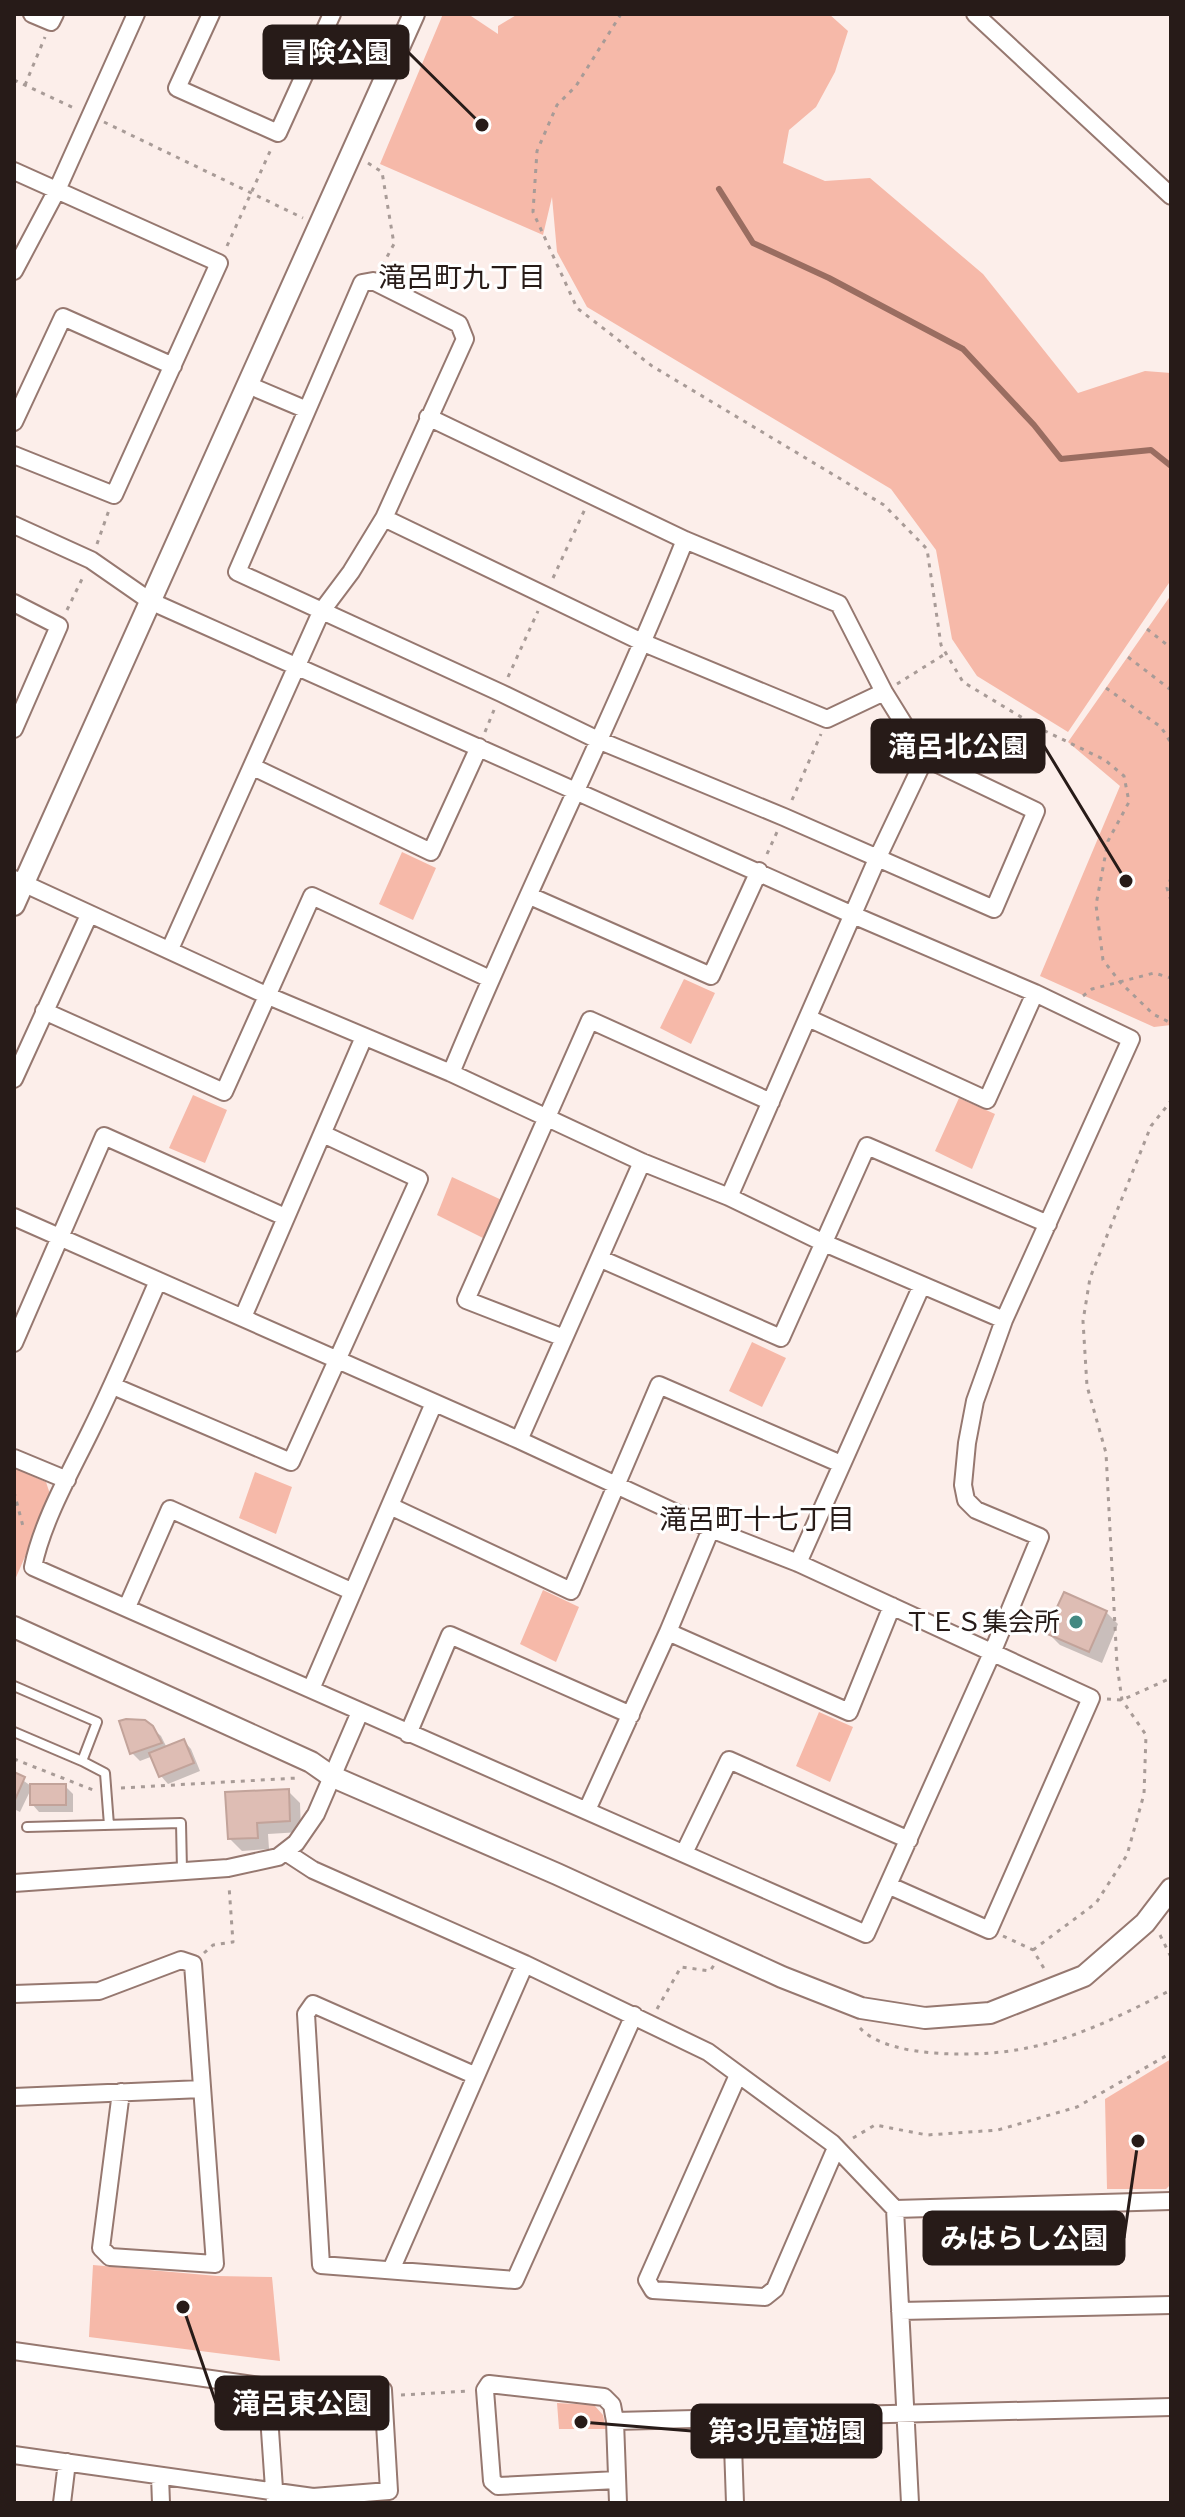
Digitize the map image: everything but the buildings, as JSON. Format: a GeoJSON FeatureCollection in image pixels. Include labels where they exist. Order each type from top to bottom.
{"type":"FeatureCollection","features":[{"type":"Feature","properties":{"kind":"street"},"geometry":{"type":"LineString","coordinates":[[32,14],[53,18]]}},
{"type":"Feature","properties":{"kind":"street"},"geometry":{"type":"LineString","coordinates":[[14,271],[57,190],[136,14]]}},
{"type":"Feature","properties":{"kind":"street"},"geometry":{"type":"LineString","coordinates":[[211,14],[177,88],[278,133],[332,14]]}},
{"type":"Feature","properties":{"kind":"street"},"geometry":{"type":"LineString","coordinates":[[14,905],[19,882],[150,601],[414,14]]}},
{"type":"Feature","properties":{"kind":"street"},"geometry":{"type":"LineString","coordinates":[[975,14],[1171,196]]}},
{"type":"Feature","properties":{"kind":"street"},"geometry":{"type":"LineString","coordinates":[[14,171],[219,263],[114,495],[14,455]]}},
{"type":"Feature","properties":{"kind":"street"},"geometry":{"type":"LineString","coordinates":[[170,949],[321,612],[351,572],[384,518],[428,417],[465,339],[459,324],[373,281],[362,283],[237,572],[321,612],[501,693],[598,740],[994,909],[1036,811],[925,758],[884,692],[839,604],[685,540],[428,417]]}},
{"type":"Feature","properties":{"kind":"street"},"geometry":{"type":"LineString","coordinates":[[14,422],[63,317],[173,366]]}},
{"type":"Feature","properties":{"kind":"street"},"geometry":{"type":"LineString","coordinates":[[248,385],[307,410]]}},
{"type":"Feature","properties":{"kind":"street"},"geometry":{"type":"LineString","coordinates":[[384,518],[644,643],[827,719],[884,692]]}},
{"type":"Feature","properties":{"kind":"street"},"geometry":{"type":"LineString","coordinates":[[14,525],[91,560],[150,601],[1035,993],[1131,1039],[1004,1320],[975,1401],[967,1443],[963,1485],[966,1500],[976,1510],[1040,1537],[890,1886],[866,1934],[33,1567],[36,1552],[67,1480],[113,1386],[158,1281]]}},
{"type":"Feature","properties":{"kind":"street"},"geometry":{"type":"LineString","coordinates":[[451,1073],[575,789],[644,643],[685,540]]}},
{"type":"Feature","properties":{"kind":"street"},"geometry":{"type":"LineString","coordinates":[[14,603],[59,626],[14,729]]}},
{"type":"Feature","properties":{"kind":"street"},"geometry":{"type":"LineString","coordinates":[[253,767],[431,852],[479,747]]}},
{"type":"Feature","properties":{"kind":"street"},"geometry":{"type":"LineString","coordinates":[[729,1197],[877,859],[925,758]]}},
{"type":"Feature","properties":{"kind":"street"},"geometry":{"type":"LineString","coordinates":[[530,896],[711,976],[759,871]]}},
{"type":"Feature","properties":{"kind":"street"},"geometry":{"type":"LineString","coordinates":[[19,882],[266,995],[451,1073],[642,1162],[729,1197],[822,1242],[1004,1320]]}},
{"type":"Feature","properties":{"kind":"street"},"geometry":{"type":"LineString","coordinates":[[44,1011],[224,1092],[312,896],[490,979]]}},
{"type":"Feature","properties":{"kind":"street"},"geometry":{"type":"LineString","coordinates":[[14,1079],[89,915]]}},
{"type":"Feature","properties":{"kind":"street"},"geometry":{"type":"LineString","coordinates":[[808,1018],[987,1100],[1035,993]]}},
{"type":"Feature","properties":{"kind":"street"},"geometry":{"type":"LineString","coordinates":[[564,1338],[466,1300],[590,1020],[771,1102]]}},
{"type":"Feature","properties":{"kind":"street"},"geometry":{"type":"LineString","coordinates":[[243,1317],[364,1037]]}},
{"type":"Feature","properties":{"kind":"street"},"geometry":{"type":"LineString","coordinates":[[113,1386],[291,1462],[419,1179],[323,1134]]}},
{"type":"Feature","properties":{"kind":"street"},"geometry":{"type":"LineString","coordinates":[[14,1343],[104,1136],[285,1217]]}},
{"type":"Feature","properties":{"kind":"street"},"geometry":{"type":"LineString","coordinates":[[601,1259],[781,1338],[867,1146],[1048,1224]]}},
{"type":"Feature","properties":{"kind":"street"},"geometry":{"type":"LineString","coordinates":[[519,1440],[642,1162]]}},
{"type":"Feature","properties":{"kind":"street"},"geometry":{"type":"LineString","coordinates":[[14,1217],[519,1440],[711,1529],[798,1563],[1091,1698],[989,1930],[890,1886]]}},
{"type":"Feature","properties":{"kind":"street"},"geometry":{"type":"LineString","coordinates":[[798,1563],[922,1285]]}},
{"type":"Feature","properties":{"kind":"street"},"geometry":{"type":"LineString","coordinates":[[390,1506],[571,1591],[659,1385],[841,1464]]}},
{"type":"Feature","properties":{"kind":"street"},"geometry":{"type":"LineString","coordinates":[[311,1689],[434,1403]]}},
{"type":"Feature","properties":{"kind":"street"},"geometry":{"type":"LineString","coordinates":[[14,1458],[67,1480]]}},
{"type":"Feature","properties":{"kind":"street"},"geometry":{"type":"LineString","coordinates":[[127,1607],[170,1509],[351,1591]]}},
{"type":"Feature","properties":{"kind":"street"},"geometry":{"type":"LineString","coordinates":[[587,1810],[711,1529]]}},
{"type":"Feature","properties":{"kind":"street"},"geometry":{"type":"LineString","coordinates":[[668,1632],[849,1712],[892,1606]]}},
{"type":"Feature","properties":{"kind":"street"},"geometry":{"type":"LineString","coordinates":[[16,1632],[311,1762],[331,1776],[557,1874],[725,1952],[861,2008],[925,2018],[990,2013],[1057,1988],[1084,1976],[1105,1959],[1145,1923],[1171,1889]]}},
{"type":"Feature","properties":{"kind":"street"},"geometry":{"type":"LineString","coordinates":[[408,1734],[450,1635],[631,1715]]}},
{"type":"Feature","properties":{"kind":"street"},"geometry":{"type":"LineString","coordinates":[[14,1883],[228,1868],[270,1861],[287,1853],[316,1814],[360,1712]]}},
{"type":"Feature","properties":{"kind":"street"},"geometry":{"type":"LineString","coordinates":[[684,1853],[729,1760],[909,1840]]}},
{"type":"Feature","properties":{"kind":"street"},"geometry":{"type":"LineString","coordinates":[[287,1853],[313,1870],[525,1964],[708,2052],[836,2148],[895,2209],[910,2503]]}},
{"type":"Feature","properties":{"kind":"street"},"geometry":{"type":"LineString","coordinates":[[14,1994],[99,1991],[181,1960],[193,1964],[215,2264],[110,2257],[101,2248],[121,2092]]}},
{"type":"Feature","properties":{"kind":"street"},"geometry":{"type":"LineString","coordinates":[[391,2270],[525,1964]]}},
{"type":"Feature","properties":{"kind":"street"},"geometry":{"type":"LineString","coordinates":[[474,2075],[313,2004],[306,2014],[321,2265],[515,2280],[641,2019]]}},
{"type":"Feature","properties":{"kind":"street"},"geometry":{"type":"LineString","coordinates":[[738,2075],[647,2280],[653,2290],[765,2297],[775,2289],[836,2148]]}},
{"type":"Feature","properties":{"kind":"street"},"geometry":{"type":"LineString","coordinates":[[14,2099],[202,2089]]}},
{"type":"Feature","properties":{"kind":"street"},"geometry":{"type":"LineString","coordinates":[[895,2209],[1171,2201]]}},
{"type":"Feature","properties":{"kind":"street"},"geometry":{"type":"LineString","coordinates":[[900,2311],[1171,2305]]}},
{"type":"Feature","properties":{"kind":"street"},"geometry":{"type":"LineString","coordinates":[[14,2351],[303,2392],[377,2387],[383,2390],[384,2397],[389,2491],[274,2497],[160,2476],[14,2455]]}},
{"type":"Feature","properties":{"kind":"street"},"geometry":{"type":"LineString","coordinates":[[617,2480],[498,2486],[492,2481],[485,2390],[489,2384],[604,2397],[612,2405],[615,2421],[618,2503]]}},
{"type":"Feature","properties":{"kind":"street"},"geometry":{"type":"LineString","coordinates":[[267,2387],[274,2497]]}},
{"type":"Feature","properties":{"kind":"street"},"geometry":{"type":"LineString","coordinates":[[615,2421],[1171,2407]]}},
{"type":"Feature","properties":{"kind":"street"},"geometry":{"type":"LineString","coordinates":[[732,2417],[735,2503]]}},
{"type":"Feature","properties":{"kind":"street"},"geometry":{"type":"LineString","coordinates":[[62,2503],[67,2462]]}},
{"type":"Feature","properties":{"kind":"street"},"geometry":{"type":"LineString","coordinates":[[160,2476],[161,2503]]}},
{"type":"Feature","properties":{"kind":"lane"},"geometry":{"type":"LineString","coordinates":[[14,1686],[97,1722],[82,1761]]}},
{"type":"Feature","properties":{"kind":"lane"},"geometry":{"type":"LineString","coordinates":[[14,1732],[105,1773],[109,1825]]}},
{"type":"Feature","properties":{"kind":"lane"},"geometry":{"type":"LineString","coordinates":[[27,1827],[181,1823],[182,1870]]}},
{"type":"Feature","properties":{"kind":"path"},"geometry":{"type":"LineString","coordinates":[[621,14],[576,86],[557,105],[537,151],[533,212],[577,308],[652,366],[884,505],[927,549],[941,645],[963,682],[1041,729],[1105,760],[1124,776],[1129,802],[1108,841],[1096,905],[1103,960],[1120,982],[1153,1014],[1171,1023]]}},
{"type":"Feature","properties":{"kind":"path"},"geometry":{"type":"LineString","coordinates":[[25,85],[53,18]]}},
{"type":"Feature","properties":{"kind":"path"},"geometry":{"type":"LineString","coordinates":[[14,80],[320,227]]}},
{"type":"Feature","properties":{"kind":"path"},"geometry":{"type":"LineString","coordinates":[[219,263],[278,133]]}},
{"type":"Feature","properties":{"kind":"path"},"geometry":{"type":"LineString","coordinates":[[353,153],[382,172],[394,244],[373,281]]}},
{"type":"Feature","properties":{"kind":"path"},"geometry":{"type":"LineString","coordinates":[[479,747],[592,495]]}},
{"type":"Feature","properties":{"kind":"path"},"geometry":{"type":"LineString","coordinates":[[1147,629],[1171,648]]}},
{"type":"Feature","properties":{"kind":"path"},"geometry":{"type":"LineString","coordinates":[[884,692],[946,654]]}},
{"type":"Feature","properties":{"kind":"path"},"geometry":{"type":"LineString","coordinates":[[1128,657],[1171,690]]}},
{"type":"Feature","properties":{"kind":"path"},"geometry":{"type":"LineString","coordinates":[[1106,688],[1161,727],[1171,743]]}},
{"type":"Feature","properties":{"kind":"path"},"geometry":{"type":"LineString","coordinates":[[759,871],[827,719]]}},
{"type":"Feature","properties":{"kind":"path"},"geometry":{"type":"LineString","coordinates":[[1171,878],[1167,888],[1171,901]]}},
{"type":"Feature","properties":{"kind":"path"},"geometry":{"type":"LineString","coordinates":[[1068,1008],[1092,989],[1154,973],[1171,978]]}},
{"type":"Feature","properties":{"kind":"path"},"geometry":{"type":"LineString","coordinates":[[1033,1950],[1096,1903],[1127,1855],[1144,1794],[1146,1735],[1122,1700],[1117,1665],[1106,1453],[1087,1386],[1083,1321],[1090,1278],[1145,1140],[1151,1126],[1171,1101]]}},
{"type":"Feature","properties":{"kind":"path"},"geometry":{"type":"LineString","coordinates":[[14,1492],[27,1538]]}},
{"type":"Feature","properties":{"kind":"path"},"geometry":{"type":"LineString","coordinates":[[1091,1698],[1122,1700],[1171,1678]]}},
{"type":"Feature","properties":{"kind":"path"},"geometry":{"type":"LineString","coordinates":[[14,1759],[90,1790],[303,1777],[311,1762]]}},
{"type":"Feature","properties":{"kind":"path"},"geometry":{"type":"LineString","coordinates":[[193,1964],[213,1945],[233,1942],[228,1868]]}},
{"type":"Feature","properties":{"kind":"path"},"geometry":{"type":"LineString","coordinates":[[989,1930],[1033,1950],[1057,1988]]}},
{"type":"Feature","properties":{"kind":"path"},"geometry":{"type":"LineString","coordinates":[[1159,1932],[1171,1957]]}},
{"type":"Feature","properties":{"kind":"path"},"geometry":{"type":"LineString","coordinates":[[641,2019],[681,1967],[710,1971],[725,1952]]}},
{"type":"Feature","properties":{"kind":"path"},"geometry":{"type":"LineString","coordinates":[[861,2008],[860,2030],[894,2046],[925,2054],[979,2052],[1026,2048],[1063,2037],[1120,2016],[1171,1990]]}},
{"type":"Feature","properties":{"kind":"path"},"geometry":{"type":"LineString","coordinates":[[836,2148],[875,2125],[927,2135],[998,2130],[1077,2107],[1171,2053]]}},
{"type":"Feature","properties":{"kind":"path"},"geometry":{"type":"LineString","coordinates":[[384,2397],[485,2390]]}},
{"type":"Feature","properties":{"kind":"shaded area"},"geometry":{"type":"Polygon","coordinates":[[[443,14],[468,14],[498,34],[498,26],[518,14],[829,14],[848,31],[835,72],[816,107],[789,130],[783,163],[825,181],[870,178],[983,274],[1078,393],[1145,371],[1171,373],[1171,580],[1068,732],[977,676],[952,639],[936,550],[891,489],[587,307],[557,252],[552,197],[543,235],[380,164],[443,14]]]}},
{"type":"Feature","properties":{"kind":"shaded area"},"geometry":{"type":"Polygon","coordinates":[[[1171,595],[1171,1025],[1154,1027],[1040,976],[1120,786],[1068,742],[1171,595]]]}},
{"type":"Feature","properties":{"kind":"shaded area"},"geometry":{"type":"Polygon","coordinates":[[[402,852],[436,868],[413,920],[379,904],[402,852]]]}},
{"type":"Feature","properties":{"kind":"shaded area"},"geometry":{"type":"Polygon","coordinates":[[[684,979],[715,993],[691,1044],[660,1028],[684,979]]]}},
{"type":"Feature","properties":{"kind":"shaded area"},"geometry":{"type":"Polygon","coordinates":[[[193,1095],[227,1110],[205,1163],[169,1148],[193,1095]]]}},
{"type":"Feature","properties":{"kind":"shaded area"},"geometry":{"type":"Polygon","coordinates":[[[959,1098],[995,1114],[972,1169],[935,1151],[959,1098]]]}},
{"type":"Feature","properties":{"kind":"shaded area"},"geometry":{"type":"Polygon","coordinates":[[[452,1177],[506,1202],[489,1241],[437,1215],[452,1177]]]}},
{"type":"Feature","properties":{"kind":"shaded area"},"geometry":{"type":"Polygon","coordinates":[[[752,1342],[786,1358],[762,1407],[729,1391],[752,1342]]]}},
{"type":"Feature","properties":{"kind":"shaded area"},"geometry":{"type":"Polygon","coordinates":[[[14,1468],[46,1482],[51,1497],[14,1582],[14,1468]]]}},
{"type":"Feature","properties":{"kind":"shaded area"},"geometry":{"type":"Polygon","coordinates":[[[255,1472],[292,1487],[276,1534],[239,1518],[255,1472]]]}},
{"type":"Feature","properties":{"kind":"shaded area"},"geometry":{"type":"Polygon","coordinates":[[[543,1590],[579,1607],[556,1662],[520,1644],[543,1590]]]}},
{"type":"Feature","properties":{"kind":"shaded area"},"geometry":{"type":"Polygon","coordinates":[[[819,1712],[853,1727],[830,1782],[796,1766],[819,1712]]]}},
{"type":"Feature","properties":{"kind":"shaded area"},"geometry":{"type":"Polygon","coordinates":[[[1171,2059],[1171,2184],[1166,2189],[1107,2189],[1105,2099],[1171,2059]]]}},
{"type":"Feature","properties":{"kind":"shaded area"},"geometry":{"type":"Polygon","coordinates":[[[93,2265],[217,2276],[272,2277],[280,2361],[89,2337],[93,2265]]]}},
{"type":"Feature","properties":{"kind":"shaded area"},"geometry":{"type":"Polygon","coordinates":[[[557,2403],[594,2405],[603,2415],[606,2429],[559,2429],[557,2403]]]}},
{"type":"Feature","properties":{"kind":"waterway"},"geometry":{"type":"LineString","coordinates":[[719,189],[753,243],[829,278],[963,349],[1034,425],[1061,459],[1151,450],[1171,466]]}},
{"type":"Feature","properties":{"kind":"place","name":"冒険公園"},"geometry":{"type":"Point","coordinates":[482,125]}},
{"type":"Feature","properties":{"kind":"place","name":"滝呂北公園"},"geometry":{"type":"Point","coordinates":[1126,881]}},
{"type":"Feature","properties":{"kind":"place","name":"ＴＥＳ集会所"},"geometry":{"type":"Point","coordinates":[1076,1622]}},
{"type":"Feature","properties":{"kind":"place","name":"みはらし公園"},"geometry":{"type":"Point","coordinates":[1138,2141]}},
{"type":"Feature","properties":{"kind":"place","name":"滝呂東公園"},"geometry":{"type":"Point","coordinates":[183,2307]}},
{"type":"Feature","properties":{"kind":"place","name":"第3児童遊園"},"geometry":{"type":"Point","coordinates":[581,2422]}},
{"type":"Feature","properties":{"kind":"district","name":"滝呂町九丁目"},"geometry":{"type":"Point","coordinates":[462,277]}},
{"type":"Feature","properties":{"kind":"district","name":"滝呂町十七丁目"},"geometry":{"type":"Point","coordinates":[757,1519]}}]}
